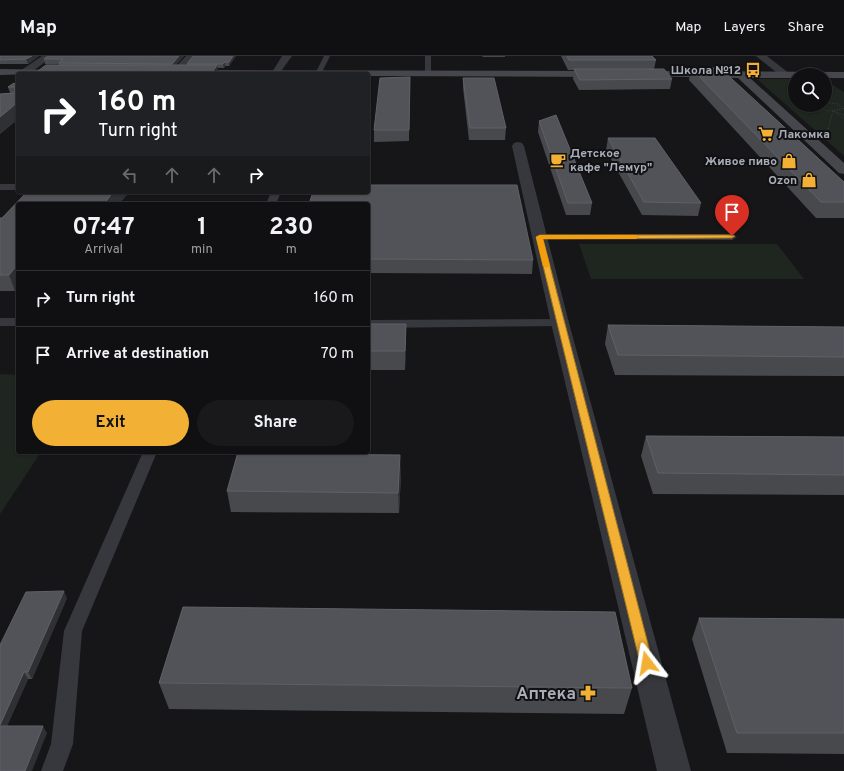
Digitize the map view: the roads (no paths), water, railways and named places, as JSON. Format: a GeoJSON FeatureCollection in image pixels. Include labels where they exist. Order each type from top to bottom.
{"type":"FeatureCollection","features":[{"type":"Feature","properties":{"kind":"main road"},"geometry":{"type":"LineString","coordinates":[[0,72],[16,74]]}},
{"type":"Feature","properties":{"kind":"main road"},"geometry":{"type":"LineString","coordinates":[[370,74],[611,74]]}},
{"type":"Feature","properties":{"kind":"main road"},"geometry":{"type":"LineString","coordinates":[[626,74],[839,74],[844,82]]}},
{"type":"Feature","properties":{"kind":"main road"},"geometry":{"type":"LineString","coordinates":[[740,74],[844,170]]}},
{"type":"Feature","properties":{"kind":"main road"},"geometry":{"type":"LineString","coordinates":[[9,84],[16,79]]}},
{"type":"Feature","properties":{"kind":"street"},"geometry":{"type":"LineString","coordinates":[[26,72],[48,56]]}},
{"type":"Feature","properties":{"kind":"street"},"geometry":{"type":"LineString","coordinates":[[173,72],[191,56]]}},
{"type":"Feature","properties":{"kind":"street"},"geometry":{"type":"LineString","coordinates":[[275,72],[287,56]]}},
{"type":"Feature","properties":{"kind":"street"},"geometry":{"type":"LineString","coordinates":[[761,56],[785,74]]}},
{"type":"Feature","properties":{"kind":"street"},"geometry":{"type":"LineString","coordinates":[[518,146],[560,323],[674,771]]}},
{"type":"Feature","properties":{"kind":"lane"},"geometry":{"type":"LineString","coordinates":[[319,72],[327,56]]}},
{"type":"Feature","properties":{"kind":"lane"},"geometry":{"type":"LineString","coordinates":[[428,56],[428,74]]}},
{"type":"Feature","properties":{"kind":"lane"},"geometry":{"type":"LineString","coordinates":[[0,187],[16,187]]}},
{"type":"Feature","properties":{"kind":"lane"},"geometry":{"type":"LineString","coordinates":[[540,237],[732,236]]}},
{"type":"Feature","properties":{"kind":"lane"},"geometry":{"type":"LineString","coordinates":[[0,322],[16,322]]}},
{"type":"Feature","properties":{"kind":"lane"},"geometry":{"type":"LineString","coordinates":[[370,324],[560,323]]}},
{"type":"Feature","properties":{"kind":"lane"},"geometry":{"type":"LineString","coordinates":[[52,771],[62,744],[73,631],[149,454]]}},
{"type":"Feature","properties":{"kind":"place","name":"Школа №12"},"geometry":{"type":"Point","coordinates":[753,70]}},
{"type":"Feature","properties":{"kind":"place","name":"Лакомка"},"geometry":{"type":"Point","coordinates":[766,134]}},
{"type":"Feature","properties":{"kind":"place","name":"Детское кафе \"Лемур\""},"geometry":{"type":"Point","coordinates":[558,160]}},
{"type":"Feature","properties":{"kind":"place","name":"Живое пиво"},"geometry":{"type":"Point","coordinates":[789,161]}},
{"type":"Feature","properties":{"kind":"place","name":"Ozon"},"geometry":{"type":"Point","coordinates":[809,180]}},
{"type":"Feature","properties":{"kind":"place","name":"Аптека"},"geometry":{"type":"Point","coordinates":[588,693]}}]}
